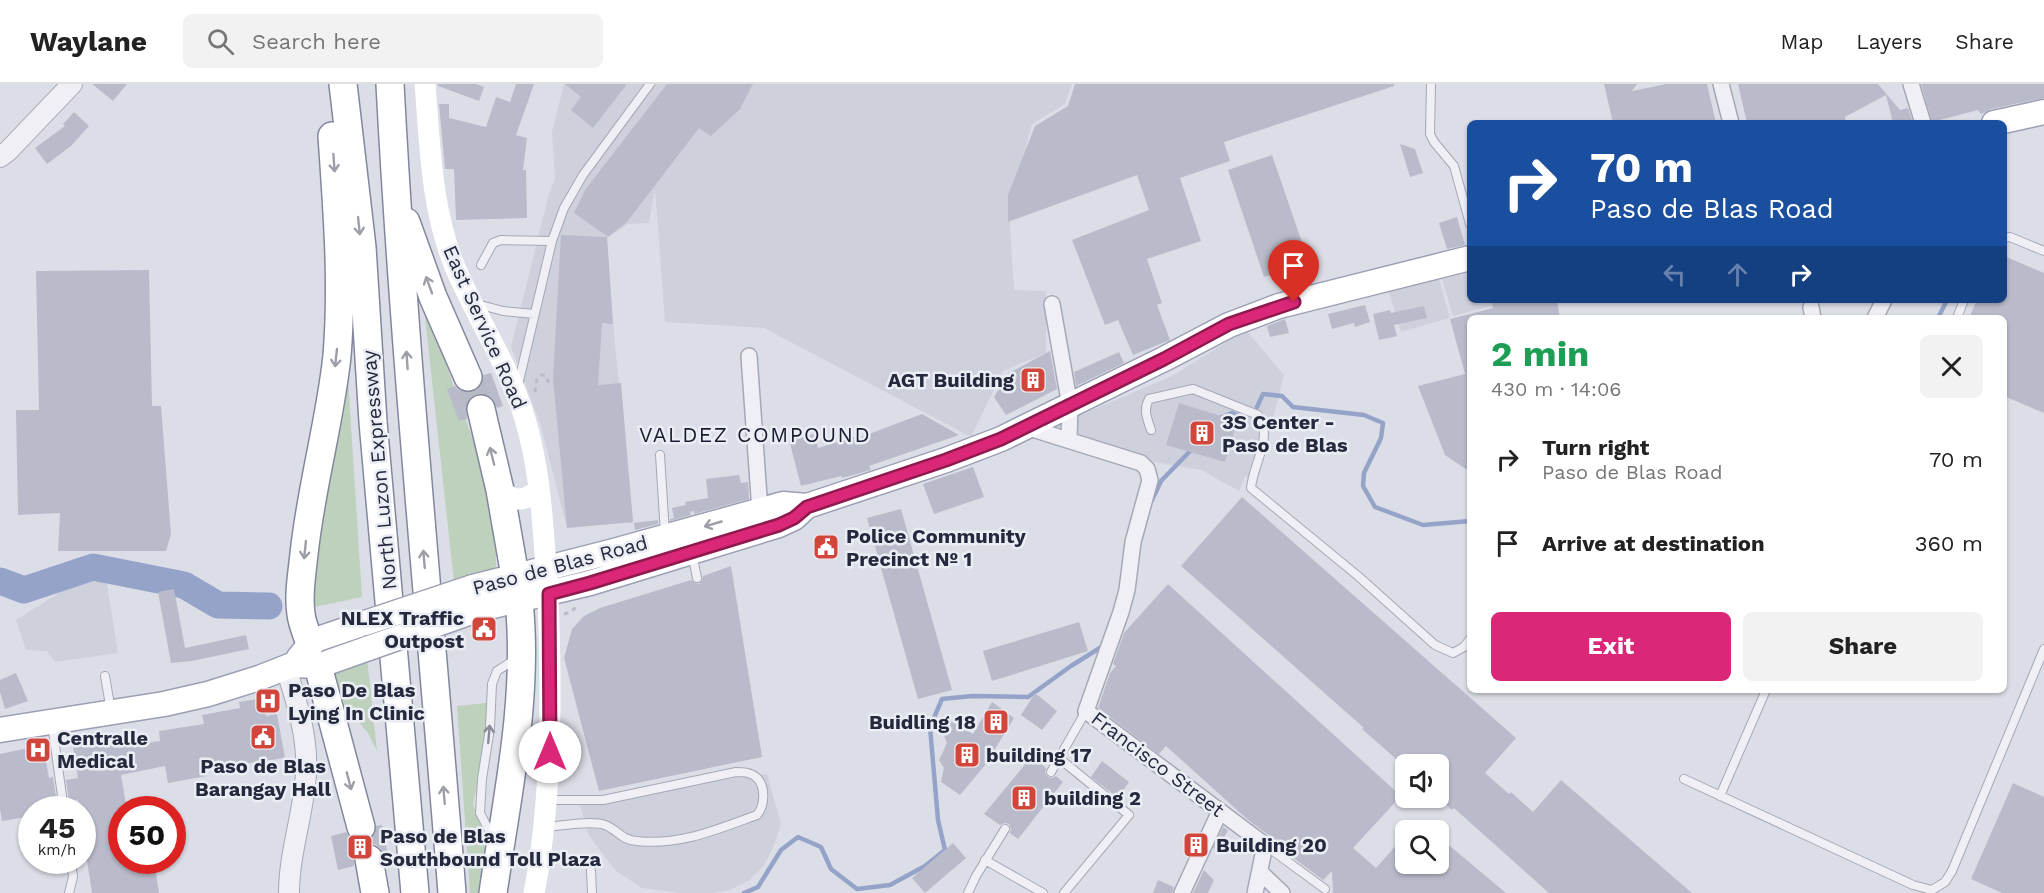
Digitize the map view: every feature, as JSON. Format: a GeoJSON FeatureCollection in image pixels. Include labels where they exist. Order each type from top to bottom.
{"type":"FeatureCollection","features":[{"type":"Feature","properties":{"kind":"highway"},"geometry":{"type":"LineString","coordinates":[[329,84],[340,293],[337,356],[309,514],[300,594],[302,661],[362,827]]}},
{"type":"Feature","properties":{"kind":"highway","name":"North Luzon Expressway"},"geometry":{"type":"LineString","coordinates":[[343,84],[362,247],[373,422],[415,893]]}},
{"type":"Feature","properties":{"kind":"highway"},"geometry":{"type":"LineString","coordinates":[[390,84],[403,212],[433,297],[468,377]]}},
{"type":"Feature","properties":{"kind":"highway","name":"North Luzon Expressway"},"geometry":{"type":"LineString","coordinates":[[390,84],[398,240],[452,893]]}},
{"type":"Feature","properties":{"kind":"highway"},"geometry":{"type":"LineString","coordinates":[[481,409],[500,490],[517,588],[521,656],[520,707],[493,893]]}},
{"type":"Feature","properties":{"kind":"highway"},"geometry":{"type":"LineString","coordinates":[[369,860],[375,893]]}},
{"type":"Feature","properties":{"kind":"main road","name":"East Service Road"},"geometry":{"type":"LineString","coordinates":[[425,84],[431,165],[438,209],[455,266],[497,349],[516,394],[532,447],[538,490],[549,594],[550,741],[546,826],[534,893]]}},
{"type":"Feature","properties":{"kind":"main road"},"geometry":{"type":"LineString","coordinates":[[2007,120],[2044,112]]}},
{"type":"Feature","properties":{"kind":"main road","name":"Paso de Blas Road"},"geometry":{"type":"LineString","coordinates":[[517,588],[549,594],[779,525],[794,518],[807,507],[946,460],[1026,427],[1229,324],[1279,306],[1467,259]]}},
{"type":"Feature","properties":{"kind":"main road"},"geometry":{"type":"LineString","coordinates":[[500,490],[509,497],[519,500],[530,497],[538,490]]}},
{"type":"Feature","properties":{"kind":"main road","name":"Paso de Blas Road"},"geometry":{"type":"LineString","coordinates":[[302,661],[318,639],[365,623],[517,588],[546,569],[783,504],[807,507]]}},
{"type":"Feature","properties":{"kind":"main road","name":"Paso de Blas Road"},"geometry":{"type":"LineString","coordinates":[[0,730],[52,723],[208,694],[302,661],[369,648],[477,598]]}},
{"type":"Feature","properties":{"kind":"street"},"geometry":{"type":"LineString","coordinates":[[0,158],[72,84]]}},
{"type":"Feature","properties":{"kind":"street"},"geometry":{"type":"LineString","coordinates":[[1721,84],[1730,120]]}},
{"type":"Feature","properties":{"kind":"street"},"geometry":{"type":"LineString","coordinates":[[1911,84],[1922,120]]}},
{"type":"Feature","properties":{"kind":"street"},"geometry":{"type":"LineString","coordinates":[[1052,304],[1070,406],[1068,440]]}},
{"type":"Feature","properties":{"kind":"street"},"geometry":{"type":"LineString","coordinates":[[749,356],[760,511]]}},
{"type":"Feature","properties":{"kind":"street","name":"Francisco Street"},"geometry":{"type":"LineString","coordinates":[[1026,427],[1141,463],[1147,469],[1150,480],[1133,542],[1127,590],[1121,612],[1086,711],[1265,845]]}},
{"type":"Feature","properties":{"kind":"street"},"geometry":{"type":"LineString","coordinates":[[289,893],[292,854],[304,798],[306,772],[302,661]]}},
{"type":"Feature","properties":{"kind":"street"},"geometry":{"type":"LineString","coordinates":[[1182,893],[1220,811]]}},
{"type":"Feature","properties":{"kind":"street"},"geometry":{"type":"LineString","coordinates":[[1255,893],[1265,845]]}},
{"type":"Feature","properties":{"kind":"street"},"geometry":{"type":"LineString","coordinates":[[1260,872],[1282,893]]}},
{"type":"Feature","properties":{"kind":"lane"},"geometry":{"type":"LineString","coordinates":[[516,394],[552,241],[564,208],[583,175],[650,84]]}},
{"type":"Feature","properties":{"kind":"lane"},"geometry":{"type":"LineString","coordinates":[[1431,84],[1430,134],[1454,166],[1467,213]]}},
{"type":"Feature","properties":{"kind":"lane"},"geometry":{"type":"LineString","coordinates":[[2007,238],[2044,251]]}},
{"type":"Feature","properties":{"kind":"lane"},"geometry":{"type":"LineString","coordinates":[[481,265],[493,243],[501,240],[552,241]]}},
{"type":"Feature","properties":{"kind":"lane"},"geometry":{"type":"LineString","coordinates":[[472,303],[503,311],[534,314]]}},
{"type":"Feature","properties":{"kind":"lane"},"geometry":{"type":"LineString","coordinates":[[1151,430],[1146,415],[1146,405],[1149,399],[1193,389],[1258,415],[1263,422],[1265,433],[1251,488],[1358,576],[1435,645],[1453,653],[1467,643]]}},
{"type":"Feature","properties":{"kind":"lane"},"geometry":{"type":"LineString","coordinates":[[660,455],[665,537]]}},
{"type":"Feature","properties":{"kind":"lane"},"geometry":{"type":"LineString","coordinates":[[692,551],[697,578]]}},
{"type":"Feature","properties":{"kind":"lane"},"geometry":{"type":"LineString","coordinates":[[1684,779],[1913,885],[1932,890],[1945,882],[1952,871],[2044,649]]}},
{"type":"Feature","properties":{"kind":"lane"},"geometry":{"type":"LineString","coordinates":[[105,676],[111,712]]}},
{"type":"Feature","properties":{"kind":"lane"},"geometry":{"type":"LineString","coordinates":[[1720,796],[1765,693]]}},
{"type":"Feature","properties":{"kind":"lane"},"geometry":{"type":"LineString","coordinates":[[1052,772],[1086,711]]}},
{"type":"Feature","properties":{"kind":"lane"},"geometry":{"type":"LineString","coordinates":[[52,723],[62,796]]}},
{"type":"Feature","properties":{"kind":"lane"},"geometry":{"type":"LineString","coordinates":[[1060,759],[1129,815],[1064,893]]}},
{"type":"Feature","properties":{"kind":"lane"},"geometry":{"type":"LineString","coordinates":[[546,826],[599,824],[608,826],[622,838],[638,842],[663,842],[691,839],[757,815],[763,806],[759,781],[748,772],[736,772],[603,800],[547,800]]}},
{"type":"Feature","properties":{"kind":"lane"},"geometry":{"type":"LineString","coordinates":[[968,893],[1005,829]]}},
{"type":"Feature","properties":{"kind":"lane","name":"Francisco Street"},"geometry":{"type":"LineString","coordinates":[[1265,845],[1325,889]]}},
{"type":"Feature","properties":{"kind":"lane"},"geometry":{"type":"LineString","coordinates":[[986,860],[1043,893]]}},
{"type":"Feature","properties":{"kind":"lane"},"geometry":{"type":"LineString","coordinates":[[591,871],[592,893]]}},
{"type":"Feature","properties":{"kind":"lane"},"geometry":{"type":"LineString","coordinates":[[69,893],[73,874]]}},
{"type":"Feature","properties":{"kind":"path"},"geometry":{"type":"LineString","coordinates":[[627,521],[631,521],[630,516]]}},
{"type":"Feature","properties":{"kind":"shaded area"},"geometry":{"type":"Polygon","coordinates":[[[564,84],[1072,84],[1065,104],[1032,124],[1009,211],[1014,290],[1046,291],[1046,353],[1003,371],[971,437],[764,328],[665,322],[655,189],[649,223],[628,224],[607,238],[613,324],[633,522],[567,528],[540,423],[511,347],[549,194],[555,179],[552,132],[564,84]]]}},
{"type":"Feature","properties":{"kind":"shaded area"},"geometry":{"type":"Polygon","coordinates":[[[1467,274],[1467,303],[1503,303],[1453,316],[1442,279],[1467,274]]]}},
{"type":"Feature","properties":{"kind":"shaded area"},"geometry":{"type":"Polygon","coordinates":[[[1439,279],[1450,318],[1401,332],[1389,292],[1439,279]]]}},
{"type":"Feature","properties":{"kind":"shaded area"},"geometry":{"type":"Polygon","coordinates":[[[1246,330],[1284,375],[1257,484],[1245,476],[1239,491],[1201,470],[1143,460],[1050,428],[1172,376],[1246,330]]]}},
{"type":"Feature","properties":{"kind":"shaded area"},"geometry":{"type":"Polygon","coordinates":[[[106,578],[118,653],[55,662],[47,651],[26,650],[16,620],[67,588],[106,578]]]}},
{"type":"Feature","properties":{"kind":"shaded area"},"geometry":{"type":"Polygon","coordinates":[[[767,774],[781,824],[775,843],[764,865],[750,880],[730,890],[712,893],[680,893],[642,888],[616,871],[589,836],[578,798],[767,774]]]}},
{"type":"Feature","properties":{"kind":"green space"},"geometry":{"type":"Polygon","coordinates":[[[423,299],[474,443],[486,488],[496,552],[496,566],[493,574],[454,582],[423,299]]]}},
{"type":"Feature","properties":{"kind":"green space"},"geometry":{"type":"Polygon","coordinates":[[[346,348],[362,597],[305,609],[346,348]]]}},
{"type":"Feature","properties":{"kind":"green space"},"geometry":{"type":"Polygon","coordinates":[[[367,658],[377,751],[368,733],[346,707],[329,672],[367,658]]]}},
{"type":"Feature","properties":{"kind":"green space"},"geometry":{"type":"Polygon","coordinates":[[[486,703],[487,739],[473,804],[488,846],[478,893],[470,893],[457,706],[486,703]]]}},
{"type":"Feature","properties":{"kind":"building"},"geometry":{"type":"Polygon","coordinates":[[[92,84],[127,84],[113,101],[92,84]]]}},
{"type":"Feature","properties":{"kind":"building"},"geometry":{"type":"Polygon","coordinates":[[[438,84],[476,84],[484,87],[479,101],[438,86],[438,84]]]}},
{"type":"Feature","properties":{"kind":"building"},"geometry":{"type":"Polygon","coordinates":[[[516,84],[534,84],[516,135],[527,138],[523,170],[526,170],[527,218],[456,220],[454,169],[445,169],[439,104],[449,104],[449,118],[486,127],[496,97],[510,102],[516,84]]]}},
{"type":"Feature","properties":{"kind":"building"},"geometry":{"type":"Polygon","coordinates":[[[565,84],[627,84],[593,128],[571,110],[581,97],[565,84]]]}},
{"type":"Feature","properties":{"kind":"building"},"geometry":{"type":"Polygon","coordinates":[[[667,84],[753,84],[740,109],[711,136],[699,128],[627,222],[608,237],[574,213],[585,190],[667,84]]]}},
{"type":"Feature","properties":{"kind":"building"},"geometry":{"type":"Polygon","coordinates":[[[1075,84],[1394,84],[1394,86],[1224,142],[1230,161],[1180,178],[1201,241],[1147,259],[1162,303],[1157,305],[1170,340],[1133,355],[1118,320],[1105,325],[1072,240],[1149,210],[1137,175],[1008,222],[1008,195],[1035,126],[1068,106],[1075,84]]]}},
{"type":"Feature","properties":{"kind":"building"},"geometry":{"type":"Polygon","coordinates":[[[1604,84],[1637,84],[1632,91],[1666,84],[1707,84],[1715,120],[1612,120],[1604,84]]]}},
{"type":"Feature","properties":{"kind":"building"},"geometry":{"type":"Polygon","coordinates":[[[1738,84],[1878,84],[1900,110],[1908,108],[1912,120],[1892,120],[1886,95],[1845,117],[1846,120],[1746,120],[1738,84]]]}},
{"type":"Feature","properties":{"kind":"building"},"geometry":{"type":"Polygon","coordinates":[[[1921,84],[2044,84],[2044,98],[1991,109],[1981,114],[1978,110],[1931,120],[1921,84]]]}},
{"type":"Feature","properties":{"kind":"building"},"geometry":{"type":"Polygon","coordinates":[[[74,112],[89,126],[71,146],[47,164],[35,148],[65,126],[63,124],[74,112]]]}},
{"type":"Feature","properties":{"kind":"building"},"geometry":{"type":"Polygon","coordinates":[[[1400,144],[1415,149],[1423,173],[1410,177],[1400,144]]]}},
{"type":"Feature","properties":{"kind":"building"},"geometry":{"type":"Polygon","coordinates":[[[1272,155],[1306,254],[1295,258],[1297,266],[1264,277],[1228,170],[1272,155]]]}},
{"type":"Feature","properties":{"kind":"building"},"geometry":{"type":"Polygon","coordinates":[[[1457,217],[1465,245],[1447,249],[1439,223],[1457,217]]]}},
{"type":"Feature","properties":{"kind":"building"},"geometry":{"type":"Polygon","coordinates":[[[561,235],[607,237],[613,324],[602,323],[598,385],[621,383],[633,522],[567,528],[553,378],[561,235]]]}},
{"type":"Feature","properties":{"kind":"building"},"geometry":{"type":"Polygon","coordinates":[[[2007,257],[2044,273],[2044,413],[2007,397],[2007,315],[1970,315],[1976,303],[2007,303],[2007,257]]]}},
{"type":"Feature","properties":{"kind":"building"},"geometry":{"type":"Polygon","coordinates":[[[149,270],[152,406],[161,406],[171,534],[166,551],[58,551],[60,513],[18,515],[16,410],[39,410],[36,271],[149,270]]]}},
{"type":"Feature","properties":{"kind":"building"},"geometry":{"type":"Polygon","coordinates":[[[1492,303],[1558,303],[1560,315],[1470,315],[1493,308],[1492,303]]]}},
{"type":"Feature","properties":{"kind":"building"},"geometry":{"type":"Polygon","coordinates":[[[1365,305],[1370,322],[1355,327],[1354,323],[1332,329],[1328,314],[1365,305]]]}},
{"type":"Feature","properties":{"kind":"building"},"geometry":{"type":"Polygon","coordinates":[[[1424,306],[1427,318],[1394,325],[1397,336],[1379,340],[1373,314],[1390,310],[1391,313],[1424,306]]]}},
{"type":"Feature","properties":{"kind":"building"},"geometry":{"type":"Polygon","coordinates":[[[1470,314],[1467,315],[1467,470],[1445,455],[1418,386],[1465,374],[1450,319],[1470,314]]]}},
{"type":"Feature","properties":{"kind":"building"},"geometry":{"type":"Polygon","coordinates":[[[1285,319],[1289,333],[1270,337],[1267,326],[1285,319]]]}},
{"type":"Feature","properties":{"kind":"building","name":"AGT Building"},"geometry":{"type":"Polygon","coordinates":[[[1050,351],[1057,389],[1006,415],[994,397],[1009,373],[1050,351]]]}},
{"type":"Feature","properties":{"kind":"building"},"geometry":{"type":"Polygon","coordinates":[[[1119,352],[1124,363],[1076,386],[1074,372],[1119,352]]]}},
{"type":"Feature","properties":{"kind":"building"},"geometry":{"type":"Polygon","coordinates":[[[491,373],[503,406],[497,408],[492,398],[485,394],[477,394],[471,397],[466,404],[467,419],[459,421],[447,389],[455,386],[466,393],[474,392],[481,386],[483,375],[491,373]]]}},
{"type":"Feature","properties":{"kind":"building","name":"3S Center - Paso de Blas"},"geometry":{"type":"Polygon","coordinates":[[[1179,403],[1237,421],[1225,462],[1166,445],[1179,403]]]}},
{"type":"Feature","properties":{"kind":"building"},"geometry":{"type":"Polygon","coordinates":[[[922,414],[959,435],[869,466],[871,470],[801,486],[789,440],[815,434],[818,448],[860,435],[861,437],[922,414]]]}},
{"type":"Feature","properties":{"kind":"building"},"geometry":{"type":"Polygon","coordinates":[[[973,467],[984,497],[934,514],[923,484],[973,467]]]}},
{"type":"Feature","properties":{"kind":"building"},"geometry":{"type":"Polygon","coordinates":[[[739,475],[741,483],[748,482],[749,499],[694,514],[694,511],[690,512],[691,515],[670,521],[674,518],[672,508],[686,505],[685,502],[708,498],[706,479],[739,475]]]}},
{"type":"Feature","properties":{"kind":"building"},"geometry":{"type":"Polygon","coordinates":[[[1242,497],[1516,738],[1485,773],[1533,812],[1561,780],[1692,893],[1549,893],[1454,808],[1452,810],[1449,807],[1449,754],[1395,754],[1395,758],[1181,566],[1242,497]]]}},
{"type":"Feature","properties":{"kind":"building"},"geometry":{"type":"Polygon","coordinates":[[[901,509],[952,690],[918,699],[867,518],[901,509]]]}},
{"type":"Feature","properties":{"kind":"building"},"geometry":{"type":"Polygon","coordinates":[[[658,520],[658,524],[635,530],[634,523],[658,520]]]}},
{"type":"Feature","properties":{"kind":"building"},"geometry":{"type":"Polygon","coordinates":[[[731,566],[762,757],[599,791],[564,658],[572,629],[584,616],[600,608],[691,580],[699,584],[703,576],[731,566]]]}},
{"type":"Feature","properties":{"kind":"building"},"geometry":{"type":"Polygon","coordinates":[[[1168,584],[1395,791],[1395,802],[1353,848],[1376,868],[1395,846],[1395,874],[1449,874],[1449,845],[1506,893],[1333,893],[1332,871],[1323,880],[1276,845],[1271,837],[1247,819],[1166,746],[1159,754],[1098,708],[1110,673],[1116,666],[1113,664],[1124,633],[1168,584]]]}},
{"type":"Feature","properties":{"kind":"building"},"geometry":{"type":"Polygon","coordinates":[[[174,589],[185,648],[246,635],[249,649],[171,663],[158,592],[174,589]]]}},
{"type":"Feature","properties":{"kind":"building"},"geometry":{"type":"Polygon","coordinates":[[[1079,622],[1088,651],[992,681],[983,651],[1079,622]]]}},
{"type":"Feature","properties":{"kind":"building"},"geometry":{"type":"Polygon","coordinates":[[[16,673],[28,701],[5,709],[0,692],[0,680],[16,673]]]}},
{"type":"Feature","properties":{"kind":"building"},"geometry":{"type":"Polygon","coordinates":[[[1035,693],[1057,711],[1042,730],[1021,715],[1035,693]]]}},
{"type":"Feature","properties":{"kind":"building"},"geometry":{"type":"Polygon","coordinates":[[[263,698],[266,716],[277,714],[285,758],[206,769],[207,776],[168,783],[165,766],[121,775],[125,796],[108,796],[108,874],[156,874],[159,893],[92,893],[89,874],[96,874],[96,796],[68,796],[66,780],[78,778],[72,741],[115,735],[117,748],[160,741],[159,731],[204,724],[202,715],[240,708],[239,702],[263,698]]]}},
{"type":"Feature","properties":{"kind":"building","name":"building 17"},"geometry":{"type":"Polygon","coordinates":[[[992,702],[1014,718],[995,749],[997,751],[960,795],[941,782],[944,768],[939,760],[947,743],[943,733],[949,721],[973,734],[992,702]]]}},
{"type":"Feature","properties":{"kind":"building"},"geometry":{"type":"Polygon","coordinates":[[[43,745],[49,778],[53,777],[56,796],[18,796],[18,818],[2,821],[0,754],[43,745]]]}},
{"type":"Feature","properties":{"kind":"building","name":"building 2"},"geometry":{"type":"Polygon","coordinates":[[[1032,756],[1046,768],[1045,773],[1048,777],[1056,776],[1063,782],[1018,839],[1010,833],[1009,824],[1000,825],[984,814],[1032,756]]]}},
{"type":"Feature","properties":{"kind":"building"},"geometry":{"type":"Polygon","coordinates":[[[1102,761],[1129,782],[1118,798],[1091,777],[1102,761]]]}},
{"type":"Feature","properties":{"kind":"building"},"geometry":{"type":"Polygon","coordinates":[[[2013,783],[2044,797],[2044,893],[2002,893],[1971,879],[2013,783]]]}},
{"type":"Feature","properties":{"kind":"building"},"geometry":{"type":"Polygon","coordinates":[[[382,825],[389,859],[385,860],[381,849],[375,844],[366,844],[354,853],[354,866],[338,870],[331,836],[346,832],[356,842],[364,842],[372,838],[376,826],[382,825]]]}},
{"type":"Feature","properties":{"kind":"building"},"geometry":{"type":"Polygon","coordinates":[[[1223,827],[1228,830],[1218,850],[1213,848],[1223,827]]]}},
{"type":"Feature","properties":{"kind":"building"},"geometry":{"type":"Polygon","coordinates":[[[953,843],[966,858],[925,893],[912,878],[953,843]]]}},
{"type":"Feature","properties":{"kind":"building"},"geometry":{"type":"Polygon","coordinates":[[[1204,870],[1214,880],[1208,893],[1193,893],[1204,870]]]}},
{"type":"Feature","properties":{"kind":"building"},"geometry":{"type":"Polygon","coordinates":[[[1158,880],[1174,887],[1172,893],[1153,893],[1158,880]]]}},
{"type":"Feature","properties":{"kind":"waterway"},"geometry":{"type":"LineString","coordinates":[[1940,315],[1946,303]]}},
{"type":"Feature","properties":{"kind":"waterway"},"geometry":{"type":"LineString","coordinates":[[1257,407],[1263,394],[1282,396],[1293,407],[1364,415],[1383,423],[1381,438],[1364,473],[1363,486],[1375,507],[1423,525],[1467,521]]}},
{"type":"Feature","properties":{"kind":"waterway"},"geometry":{"type":"LineString","coordinates":[[1217,419],[1232,413],[1244,419]]}},
{"type":"Feature","properties":{"kind":"waterway"},"geometry":{"type":"LineString","coordinates":[[1152,500],[1161,481],[1193,448]]}},
{"type":"Feature","properties":{"kind":"waterway"},"geometry":{"type":"LineString","coordinates":[[0,581],[24,590],[93,567],[184,585],[218,605],[269,606]]}},
{"type":"Feature","properties":{"kind":"waterway"},"geometry":{"type":"LineString","coordinates":[[744,893],[758,887],[781,850],[798,837],[821,847],[831,869],[857,889],[890,885],[925,866],[945,850],[938,820],[930,727],[942,699],[972,696],[1028,697],[1103,646]]}},
{"type":"Feature","properties":{"kind":"tunnel"},"geometry":{"type":"LineString","coordinates":[[468,377],[481,409]]}},
{"type":"Feature","properties":{"kind":"place","name":"AGT Building"},"geometry":{"type":"Point","coordinates":[1033,380]}},
{"type":"Feature","properties":{"kind":"place","name":"3S Center - Paso de Blas"},"geometry":{"type":"Point","coordinates":[1202,433]}},
{"type":"Feature","properties":{"kind":"place","name":"Police Community Precinct № 1"},"geometry":{"type":"Point","coordinates":[826,547]}},
{"type":"Feature","properties":{"kind":"place","name":"NLEX Traffic Outpost"},"geometry":{"type":"Point","coordinates":[484,629]}},
{"type":"Feature","properties":{"kind":"place","name":"Paso De Blas Lying In Clinic"},"geometry":{"type":"Point","coordinates":[268,701]}},
{"type":"Feature","properties":{"kind":"place","name":"Buidling 18"},"geometry":{"type":"Point","coordinates":[996,722]}},
{"type":"Feature","properties":{"kind":"place","name":"Paso de Blas Barangay Hall"},"geometry":{"type":"Point","coordinates":[263,737]}},
{"type":"Feature","properties":{"kind":"place","name":"Centralle Medical"},"geometry":{"type":"Point","coordinates":[38,750]}},
{"type":"Feature","properties":{"kind":"place","name":"building 17"},"geometry":{"type":"Point","coordinates":[967,755]}},
{"type":"Feature","properties":{"kind":"place","name":"building 2"},"geometry":{"type":"Point","coordinates":[1024,798]}},
{"type":"Feature","properties":{"kind":"place","name":"Building 20"},"geometry":{"type":"Point","coordinates":[1196,845]}},
{"type":"Feature","properties":{"kind":"place","name":"Paso de Blas Southbound Toll Plaza"},"geometry":{"type":"Point","coordinates":[360,847]}},
{"type":"Feature","properties":{"kind":"district","name":"VALDEZ COMPOUND"},"geometry":{"type":"Point","coordinates":[755,435]}},
{"type":"Feature","properties":{"kind":"route"},"geometry":{"type":"LineString","coordinates":[[550,752],[549,594],[779,525],[794,518],[807,507],[979,448],[1051,416],[1229,324],[1294,302]]}}]}
